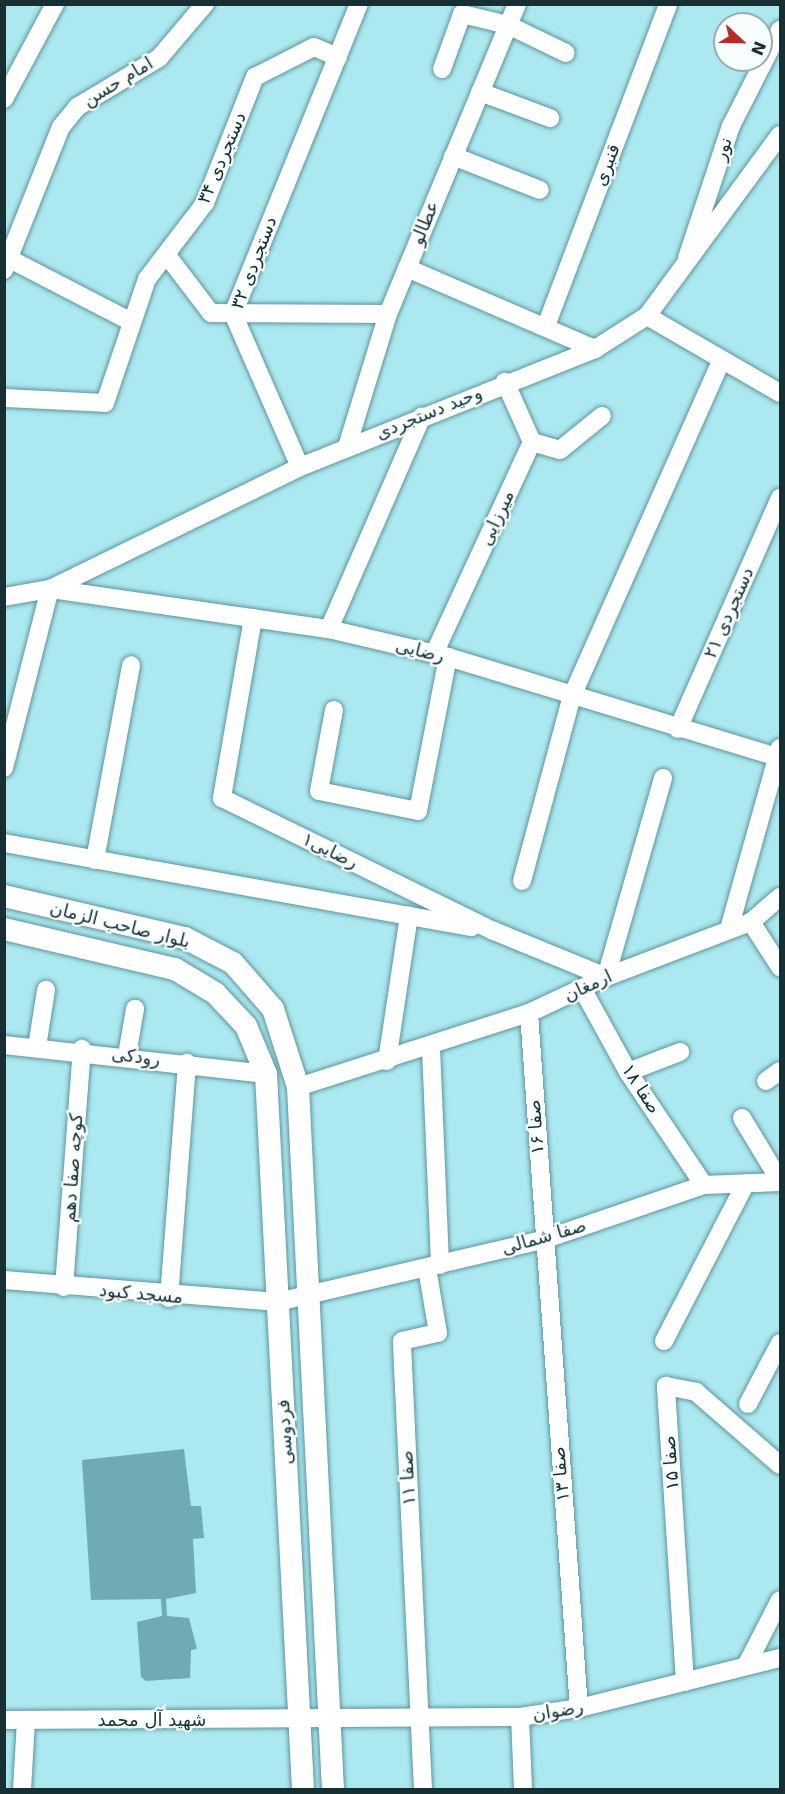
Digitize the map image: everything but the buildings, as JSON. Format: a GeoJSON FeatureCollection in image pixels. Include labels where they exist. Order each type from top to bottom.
{"type":"FeatureCollection","features":[{"type":"Feature","properties":{"kind":"main road","name":"بلوار صاحب الزمان"},"geometry":{"type":"LineString","coordinates":[[4,896],[185,938],[233,963],[273,1009],[298,1088]]}},
{"type":"Feature","properties":{"kind":"main road","name":"بلوار صاحب الزمان"},"geometry":{"type":"LineString","coordinates":[[4,929],[175,969],[215,993],[246,1026],[266,1074]]}},
{"type":"Feature","properties":{"kind":"main road","name":"فردوسی"},"geometry":{"type":"LineString","coordinates":[[266,1074],[303,1790]]}},
{"type":"Feature","properties":{"kind":"main road","name":"فردوسی"},"geometry":{"type":"LineString","coordinates":[[298,1088],[333,1790]]}},
{"type":"Feature","properties":{"kind":"street"},"geometry":{"type":"LineString","coordinates":[[4,99],[9,75],[55,4]]}},
{"type":"Feature","properties":{"kind":"street","name":"امام حسن"},"geometry":{"type":"LineString","coordinates":[[6,261],[61,127],[77,107],[159,58],[205,4]]}},
{"type":"Feature","properties":{"kind":"street","name":"دستجردی ۳۲"},"geometry":{"type":"LineString","coordinates":[[300,467],[232,314],[359,4]]}},
{"type":"Feature","properties":{"kind":"street","name":"عطالو"},"geometry":{"type":"LineString","coordinates":[[347,447],[388,314],[517,4]]}},
{"type":"Feature","properties":{"kind":"street","name":"قنبری"},"geometry":{"type":"LineString","coordinates":[[546,326],[668,4]]}},
{"type":"Feature","properties":{"kind":"street"},"geometry":{"type":"LineString","coordinates":[[442,69],[462,14],[508,25],[566,53]]}},
{"type":"Feature","properties":{"kind":"street","name":"نور"},"geometry":{"type":"LineString","coordinates":[[682,274],[731,126],[780,30]]}},
{"type":"Feature","properties":{"kind":"street","name":"دستجردی ۳۴"},"geometry":{"type":"LineString","coordinates":[[4,398],[105,403],[130,321],[147,279],[206,203],[255,76],[314,47],[338,57]]}},
{"type":"Feature","properties":{"kind":"street"},"geometry":{"type":"LineString","coordinates":[[480,92],[549,118]]}},
{"type":"Feature","properties":{"kind":"street","name":"وحید دستجردی"},"geometry":{"type":"LineString","coordinates":[[4,597],[50,589],[300,467],[505,382],[595,349],[647,316],[682,274],[780,135]]}},
{"type":"Feature","properties":{"kind":"street"},"geometry":{"type":"LineString","coordinates":[[453,156],[540,190]]}},
{"type":"Feature","properties":{"kind":"street"},"geometry":{"type":"LineString","coordinates":[[166,254],[211,313],[388,314]]}},
{"type":"Feature","properties":{"kind":"street"},"geometry":{"type":"LineString","coordinates":[[6,261],[130,321]]}},
{"type":"Feature","properties":{"kind":"street"},"geometry":{"type":"LineString","coordinates":[[406,268],[546,326],[595,349]]}},
{"type":"Feature","properties":{"kind":"street"},"geometry":{"type":"LineString","coordinates":[[647,316],[721,361],[780,393]]}},
{"type":"Feature","properties":{"kind":"street"},"geometry":{"type":"LineString","coordinates":[[522,881],[572,696],[721,361]]}},
{"type":"Feature","properties":{"kind":"street"},"geometry":{"type":"LineString","coordinates":[[505,382],[532,442],[560,450],[602,416]]}},
{"type":"Feature","properties":{"kind":"street"},"geometry":{"type":"LineString","coordinates":[[329,629],[422,416]]}},
{"type":"Feature","properties":{"kind":"street","name":"میرزایی"},"geometry":{"type":"LineString","coordinates":[[334,710],[319,791],[335,798],[418,811],[441,656],[532,442]]}},
{"type":"Feature","properties":{"kind":"street","name":"دستجردی ۲۱"},"geometry":{"type":"LineString","coordinates":[[678,729],[780,498]]}},
{"type":"Feature","properties":{"kind":"street"},"geometry":{"type":"LineString","coordinates":[[4,768],[50,589]]}},
{"type":"Feature","properties":{"kind":"street","name":"رضایی"},"geometry":{"type":"LineString","coordinates":[[50,589],[329,629],[441,656],[678,729],[779,754]]}},
{"type":"Feature","properties":{"kind":"street","name":"رضایی۱"},"geometry":{"type":"LineString","coordinates":[[253,618],[222,798],[494,931],[606,977]]}},
{"type":"Feature","properties":{"kind":"street"},"geometry":{"type":"LineString","coordinates":[[95,860],[130,665]]}},
{"type":"Feature","properties":{"kind":"street"},"geometry":{"type":"LineString","coordinates":[[729,929],[779,754]]}},
{"type":"Feature","properties":{"kind":"street"},"geometry":{"type":"LineString","coordinates":[[606,977],[663,777]]}},
{"type":"Feature","properties":{"kind":"street"},"geometry":{"type":"LineString","coordinates":[[4,843],[494,931]]}},
{"type":"Feature","properties":{"kind":"street","name":"ارمغان"},"geometry":{"type":"LineString","coordinates":[[298,1088],[431,1048],[529,1013],[583,990],[606,977],[751,922],[780,897]]}},
{"type":"Feature","properties":{"kind":"street"},"geometry":{"type":"LineString","coordinates":[[387,1061],[410,916]]}},
{"type":"Feature","properties":{"kind":"street"},"geometry":{"type":"LineString","coordinates":[[751,922],[780,967]]}},
{"type":"Feature","properties":{"kind":"street"},"geometry":{"type":"LineString","coordinates":[[37,1047],[46,990]]}},
{"type":"Feature","properties":{"kind":"street","name":"صفا ۱۸"},"geometry":{"type":"LineString","coordinates":[[583,990],[628,1072],[704,1185]]}},
{"type":"Feature","properties":{"kind":"street"},"geometry":{"type":"LineString","coordinates":[[127,1055],[135,1009]]}},
{"type":"Feature","properties":{"kind":"street","name":"صفا ۱۶"},"geometry":{"type":"LineString","coordinates":[[529,1013],[543,1240]]}},
{"type":"Feature","properties":{"kind":"street","name":"رودکی"},"geometry":{"type":"LineString","coordinates":[[4,1045],[82,1049],[266,1074]]}},
{"type":"Feature","properties":{"kind":"street"},"geometry":{"type":"LineString","coordinates":[[431,1048],[434,1266]]}},
{"type":"Feature","properties":{"kind":"street","name":"کوچه صفا دهم"},"geometry":{"type":"LineString","coordinates":[[64,1287],[82,1049]]}},
{"type":"Feature","properties":{"kind":"street"},"geometry":{"type":"LineString","coordinates":[[628,1072],[680,1052]]}},
{"type":"Feature","properties":{"kind":"street"},"geometry":{"type":"LineString","coordinates":[[169,1298],[187,1063]]}},
{"type":"Feature","properties":{"kind":"street"},"geometry":{"type":"LineString","coordinates":[[742,1118],[780,1181]]}},
{"type":"Feature","properties":{"kind":"street","name":"صفا شمالی"},"geometry":{"type":"LineString","coordinates":[[307,1295],[543,1240],[704,1185],[780,1181]]}},
{"type":"Feature","properties":{"kind":"street"},"geometry":{"type":"LineString","coordinates":[[664,1341],[746,1183]]}},
{"type":"Feature","properties":{"kind":"street","name":"صفا ۱۳"},"geometry":{"type":"LineString","coordinates":[[543,1240],[579,1708]]}},
{"type":"Feature","properties":{"kind":"street","name":"صفا ۱۱"},"geometry":{"type":"LineString","coordinates":[[420,1718],[402,1341],[438,1333],[434,1266]]}},
{"type":"Feature","properties":{"kind":"street","name":"مسجد کبود"},"geometry":{"type":"LineString","coordinates":[[4,1280],[169,1298],[278,1302],[307,1295]]}},
{"type":"Feature","properties":{"kind":"street"},"geometry":{"type":"LineString","coordinates":[[748,1404],[780,1343]]}},
{"type":"Feature","properties":{"kind":"street","name":"صفا ۱۵"},"geometry":{"type":"LineString","coordinates":[[685,1682],[666,1386],[696,1392],[780,1465]]}},
{"type":"Feature","properties":{"kind":"street"},"geometry":{"type":"LineString","coordinates":[[746,1666],[780,1600]]}},
{"type":"Feature","properties":{"kind":"street","name":"رضوان"},"geometry":{"type":"LineString","coordinates":[[330,1720],[520,1717],[579,1708],[780,1658]]}},
{"type":"Feature","properties":{"kind":"street"},"geometry":{"type":"LineString","coordinates":[[520,1717],[523,1790]]}},
{"type":"Feature","properties":{"kind":"street"},"geometry":{"type":"LineString","coordinates":[[420,1718],[423,1790]]}},
{"type":"Feature","properties":{"kind":"street","name":"شهید آل محمد"},"geometry":{"type":"LineString","coordinates":[[4,1720],[330,1720]]}},
{"type":"Feature","properties":{"kind":"street"},"geometry":{"type":"LineString","coordinates":[[22,1790],[26,1720]]}}]}
